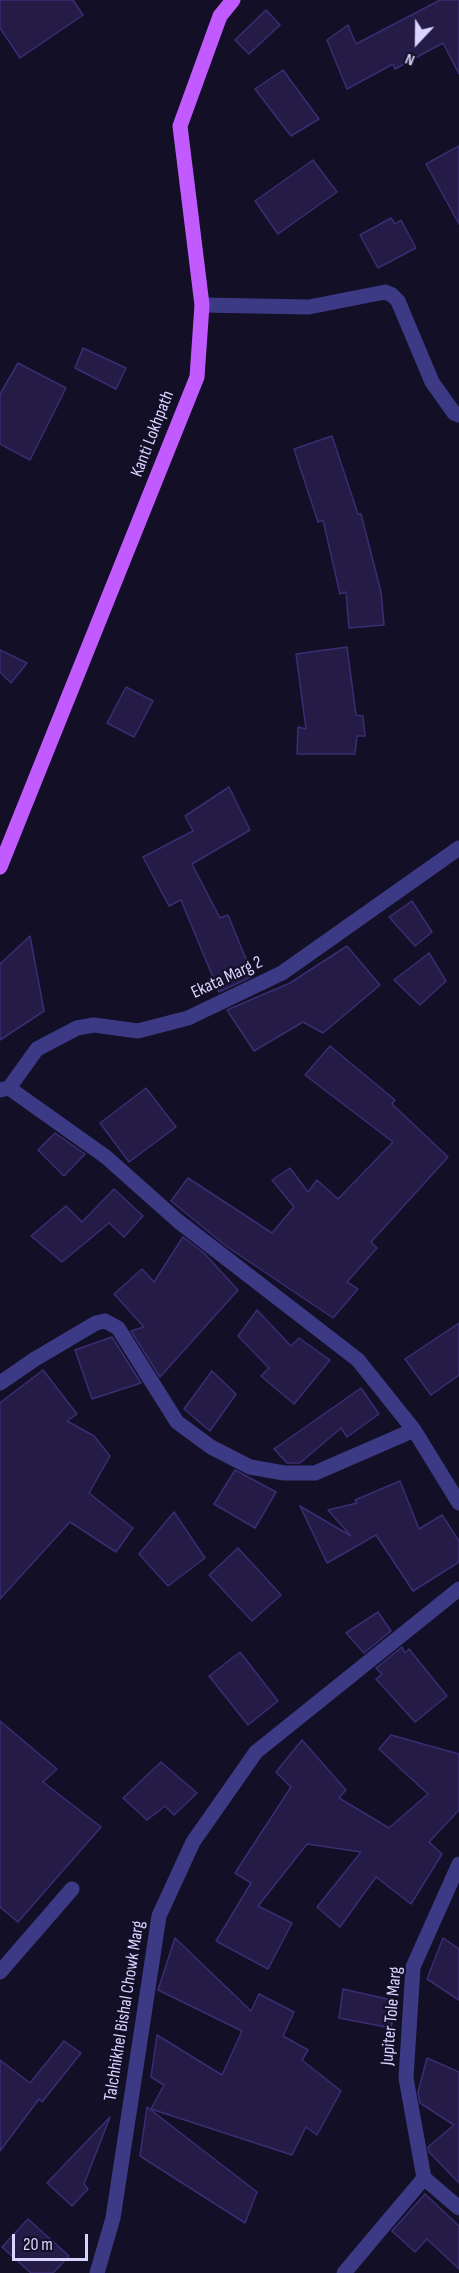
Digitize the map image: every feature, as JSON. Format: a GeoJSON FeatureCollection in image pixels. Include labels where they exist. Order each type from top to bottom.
{"type":"FeatureCollection","features":[{"type":"Feature","properties":{"kind":"main road","name":"Kanti Lokhpath"},"geometry":{"type":"LineString","coordinates":[[0,867],[196,377],[202,305],[180,126],[220,16],[233,0]]}},
{"type":"Feature","properties":{"kind":"street"},"geometry":{"type":"LineString","coordinates":[[202,305],[309,307],[385,292],[398,301],[432,382],[454,413],[459,415]]}},
{"type":"Feature","properties":{"kind":"street","name":"Ekata Marg 2"},"geometry":{"type":"LineString","coordinates":[[5,1089],[38,1048],[77,1028],[94,1025],[138,1031],[188,1018],[282,974],[459,848]]}},
{"type":"Feature","properties":{"kind":"street"},"geometry":{"type":"LineString","coordinates":[[5,1089],[105,1157],[177,1221],[358,1360],[414,1430],[459,1503]]}},
{"type":"Feature","properties":{"kind":"street"},"geometry":{"type":"LineString","coordinates":[[0,1383],[35,1359],[96,1323],[105,1321],[118,1328],[177,1422],[211,1448],[250,1467],[284,1473],[315,1473],[414,1430]]}},
{"type":"Feature","properties":{"kind":"street","name":"Talchhikhel Bishal Chowk Marg"},"geometry":{"type":"LineString","coordinates":[[97,2273],[113,2218],[159,1916],[193,1842],[256,1752],[459,1589]]}},
{"type":"Feature","properties":{"kind":"street","name":"Jupiter Tole Marg"},"geometry":{"type":"LineString","coordinates":[[424,2178],[406,2078],[413,1967],[459,1864]]}},
{"type":"Feature","properties":{"kind":"street"},"geometry":{"type":"LineString","coordinates":[[0,1972],[72,1889]]}},
{"type":"Feature","properties":{"kind":"street"},"geometry":{"type":"LineString","coordinates":[[344,2273],[424,2178],[459,2208]]}},
{"type":"Feature","properties":{"kind":"building"},"geometry":{"type":"Polygon","coordinates":[[[0,0],[73,0],[83,15],[20,58],[0,28],[0,0]]]}},
{"type":"Feature","properties":{"kind":"building"},"geometry":{"type":"Polygon","coordinates":[[[440,0],[459,0],[459,74],[443,43],[395,69],[393,64],[347,89],[327,40],[348,25],[356,44],[440,0]]]}},
{"type":"Feature","properties":{"kind":"building"},"geometry":{"type":"Polygon","coordinates":[[[266,10],[280,25],[249,54],[235,40],[266,10]]]}},
{"type":"Feature","properties":{"kind":"building"},"geometry":{"type":"Polygon","coordinates":[[[283,70],[319,119],[291,136],[255,89],[283,70]]]}},
{"type":"Feature","properties":{"kind":"building"},"geometry":{"type":"Polygon","coordinates":[[[459,146],[459,224],[426,164],[459,146]]]}},
{"type":"Feature","properties":{"kind":"building"},"geometry":{"type":"Polygon","coordinates":[[[313,160],[337,192],[278,234],[255,201],[313,160]]]}},
{"type":"Feature","properties":{"kind":"building"},"geometry":{"type":"Polygon","coordinates":[[[391,218],[395,224],[401,220],[416,248],[378,268],[360,235],[391,218]]]}},
{"type":"Feature","properties":{"kind":"building"},"geometry":{"type":"Polygon","coordinates":[[[83,348],[126,368],[116,389],[75,368],[83,348]]]}},
{"type":"Feature","properties":{"kind":"building"},"geometry":{"type":"Polygon","coordinates":[[[18,363],[66,388],[30,460],[0,444],[0,394],[18,363]]]}},
{"type":"Feature","properties":{"kind":"building"},"geometry":{"type":"Polygon","coordinates":[[[332,436],[358,514],[361,514],[381,592],[384,625],[349,628],[346,592],[340,594],[323,520],[318,522],[294,449],[332,436]]]}},
{"type":"Feature","properties":{"kind":"building"},"geometry":{"type":"Polygon","coordinates":[[[347,647],[356,715],[363,716],[365,736],[357,736],[355,754],[297,754],[298,727],[306,729],[296,654],[347,647]]]}},
{"type":"Feature","properties":{"kind":"building"},"geometry":{"type":"Polygon","coordinates":[[[0,650],[27,663],[11,683],[0,672],[0,650]]]}},
{"type":"Feature","properties":{"kind":"building"},"geometry":{"type":"Polygon","coordinates":[[[126,687],[153,701],[134,737],[107,723],[126,687]]]}},
{"type":"Feature","properties":{"kind":"building"},"geometry":{"type":"Polygon","coordinates":[[[229,787],[250,830],[192,864],[220,918],[228,915],[253,976],[219,992],[181,900],[169,906],[143,857],[193,831],[185,816],[229,787]]]}},
{"type":"Feature","properties":{"kind":"building"},"geometry":{"type":"Polygon","coordinates":[[[412,901],[432,932],[415,946],[389,917],[412,901]]]}},
{"type":"Feature","properties":{"kind":"building"},"geometry":{"type":"Polygon","coordinates":[[[30,936],[44,1011],[0,1040],[0,964],[30,936]]]}},
{"type":"Feature","properties":{"kind":"building"},"geometry":{"type":"Polygon","coordinates":[[[347,946],[380,985],[323,1033],[303,1022],[254,1051],[227,1010],[290,983],[347,946]]]}},
{"type":"Feature","properties":{"kind":"building"},"geometry":{"type":"Polygon","coordinates":[[[429,953],[446,981],[420,1005],[394,980],[429,953]]]}},
{"type":"Feature","properties":{"kind":"building"},"geometry":{"type":"Polygon","coordinates":[[[330,1046],[395,1100],[392,1104],[448,1157],[371,1242],[377,1248],[347,1282],[358,1289],[333,1318],[226,1246],[171,1201],[188,1178],[272,1233],[294,1207],[272,1180],[290,1168],[308,1192],[317,1180],[338,1199],[393,1142],[305,1075],[330,1046]]]}},
{"type":"Feature","properties":{"kind":"building"},"geometry":{"type":"Polygon","coordinates":[[[146,1088],[176,1127],[129,1162],[100,1123],[146,1088]]]}},
{"type":"Feature","properties":{"kind":"building"},"geometry":{"type":"Polygon","coordinates":[[[55,1133],[85,1154],[64,1176],[38,1150],[55,1133]]]}},
{"type":"Feature","properties":{"kind":"building"},"geometry":{"type":"Polygon","coordinates":[[[114,1189],[143,1216],[124,1237],[109,1223],[62,1262],[31,1236],[66,1206],[82,1222],[114,1189]]]}},
{"type":"Feature","properties":{"kind":"building"},"geometry":{"type":"Polygon","coordinates":[[[183,1237],[204,1253],[238,1290],[160,1377],[131,1331],[144,1327],[114,1294],[142,1269],[154,1282],[183,1237]]]}},
{"type":"Feature","properties":{"kind":"building"},"geometry":{"type":"Polygon","coordinates":[[[257,1310],[291,1346],[299,1338],[330,1360],[294,1404],[261,1376],[269,1368],[238,1336],[257,1310]]]}},
{"type":"Feature","properties":{"kind":"building"},"geometry":{"type":"Polygon","coordinates":[[[459,1323],[459,1375],[431,1395],[405,1359],[459,1323]]]}},
{"type":"Feature","properties":{"kind":"building"},"geometry":{"type":"Polygon","coordinates":[[[112,1337],[141,1383],[92,1399],[75,1350],[112,1337]]]}},
{"type":"Feature","properties":{"kind":"building"},"geometry":{"type":"Polygon","coordinates":[[[43,1370],[77,1414],[67,1421],[94,1436],[110,1456],[89,1493],[133,1528],[116,1552],[70,1522],[0,1599],[0,1403],[43,1370]]]}},
{"type":"Feature","properties":{"kind":"building"},"geometry":{"type":"Polygon","coordinates":[[[212,1371],[236,1394],[210,1431],[184,1409],[212,1371]]]}},
{"type":"Feature","properties":{"kind":"building"},"geometry":{"type":"Polygon","coordinates":[[[361,1388],[379,1414],[347,1437],[341,1428],[300,1463],[287,1463],[274,1449],[361,1388]]]}},
{"type":"Feature","properties":{"kind":"building"},"geometry":{"type":"Polygon","coordinates":[[[235,1470],[276,1492],[255,1528],[214,1504],[235,1470]]]}},
{"type":"Feature","properties":{"kind":"building"},"geometry":{"type":"Polygon","coordinates":[[[400,1481],[419,1529],[442,1515],[459,1541],[459,1562],[413,1591],[376,1535],[327,1563],[300,1506],[351,1536],[328,1510],[357,1503],[355,1500],[400,1481]]]}},
{"type":"Feature","properties":{"kind":"building"},"geometry":{"type":"Polygon","coordinates":[[[174,1512],[205,1558],[168,1586],[139,1554],[174,1512]]]}},
{"type":"Feature","properties":{"kind":"building"},"geometry":{"type":"Polygon","coordinates":[[[238,1548],[281,1595],[252,1621],[209,1575],[238,1548]]]}},
{"type":"Feature","properties":{"kind":"building"},"geometry":{"type":"Polygon","coordinates":[[[378,1612],[391,1631],[364,1653],[346,1633],[378,1612]]]}},
{"type":"Feature","properties":{"kind":"building"},"geometry":{"type":"Polygon","coordinates":[[[402,1647],[405,1653],[409,1649],[447,1696],[415,1722],[376,1679],[382,1674],[376,1668],[402,1647]]]}},
{"type":"Feature","properties":{"kind":"building"},"geometry":{"type":"Polygon","coordinates":[[[240,1652],[278,1701],[248,1725],[209,1676],[240,1652]]]}},
{"type":"Feature","properties":{"kind":"building"},"geometry":{"type":"Polygon","coordinates":[[[0,1721],[57,1769],[43,1782],[101,1827],[18,1922],[0,1907],[0,1721]]]}},
{"type":"Feature","properties":{"kind":"building"},"geometry":{"type":"Polygon","coordinates":[[[391,1735],[459,1754],[459,1810],[429,1842],[442,1854],[411,1904],[376,1877],[340,1927],[317,1907],[361,1852],[307,1844],[258,1906],[292,1923],[268,1969],[216,1941],[251,1883],[235,1873],[291,1787],[276,1772],[302,1740],[346,1790],[339,1798],[389,1828],[428,1794],[379,1749],[391,1735]]]}},
{"type":"Feature","properties":{"kind":"building"},"geometry":{"type":"Polygon","coordinates":[[[161,1762],[197,1793],[174,1815],[165,1806],[147,1820],[123,1798],[161,1762]]]}},
{"type":"Feature","properties":{"kind":"building"},"geometry":{"type":"Polygon","coordinates":[[[175,1938],[251,2011],[259,1994],[294,2012],[283,2036],[308,2050],[302,2060],[341,2091],[317,2135],[306,2127],[292,2155],[151,2109],[164,2085],[151,2077],[157,2035],[222,2075],[242,2031],[158,1990],[175,1938]]]}},
{"type":"Feature","properties":{"kind":"building"},"geometry":{"type":"Polygon","coordinates":[[[443,1938],[459,1949],[459,2000],[427,1979],[443,1938]]]}},
{"type":"Feature","properties":{"kind":"building"},"geometry":{"type":"Polygon","coordinates":[[[343,1989],[396,2001],[391,2028],[339,2018],[343,1989]]]}},
{"type":"Feature","properties":{"kind":"building"},"geometry":{"type":"Polygon","coordinates":[[[64,2041],[81,2053],[42,2102],[39,2099],[0,2151],[0,2060],[30,2083],[64,2041]]]}},
{"type":"Feature","properties":{"kind":"building"},"geometry":{"type":"Polygon","coordinates":[[[427,2058],[459,2072],[459,2183],[429,2152],[428,2147],[454,2125],[420,2103],[418,2092],[427,2058]]]}},
{"type":"Feature","properties":{"kind":"building"},"geometry":{"type":"Polygon","coordinates":[[[147,2107],[257,2192],[245,2223],[140,2156],[147,2107]]]}},
{"type":"Feature","properties":{"kind":"building"},"geometry":{"type":"Polygon","coordinates":[[[110,2117],[84,2184],[88,2189],[72,2206],[47,2183],[110,2117]]]}},
{"type":"Feature","properties":{"kind":"building"},"geometry":{"type":"Polygon","coordinates":[[[425,2194],[459,2226],[459,2269],[427,2239],[415,2252],[392,2231],[425,2194]]]}},
{"type":"Feature","properties":{"kind":"building"},"geometry":{"type":"Polygon","coordinates":[[[28,2219],[69,2256],[53,2273],[31,2273],[2,2247],[28,2219]]]}}]}
